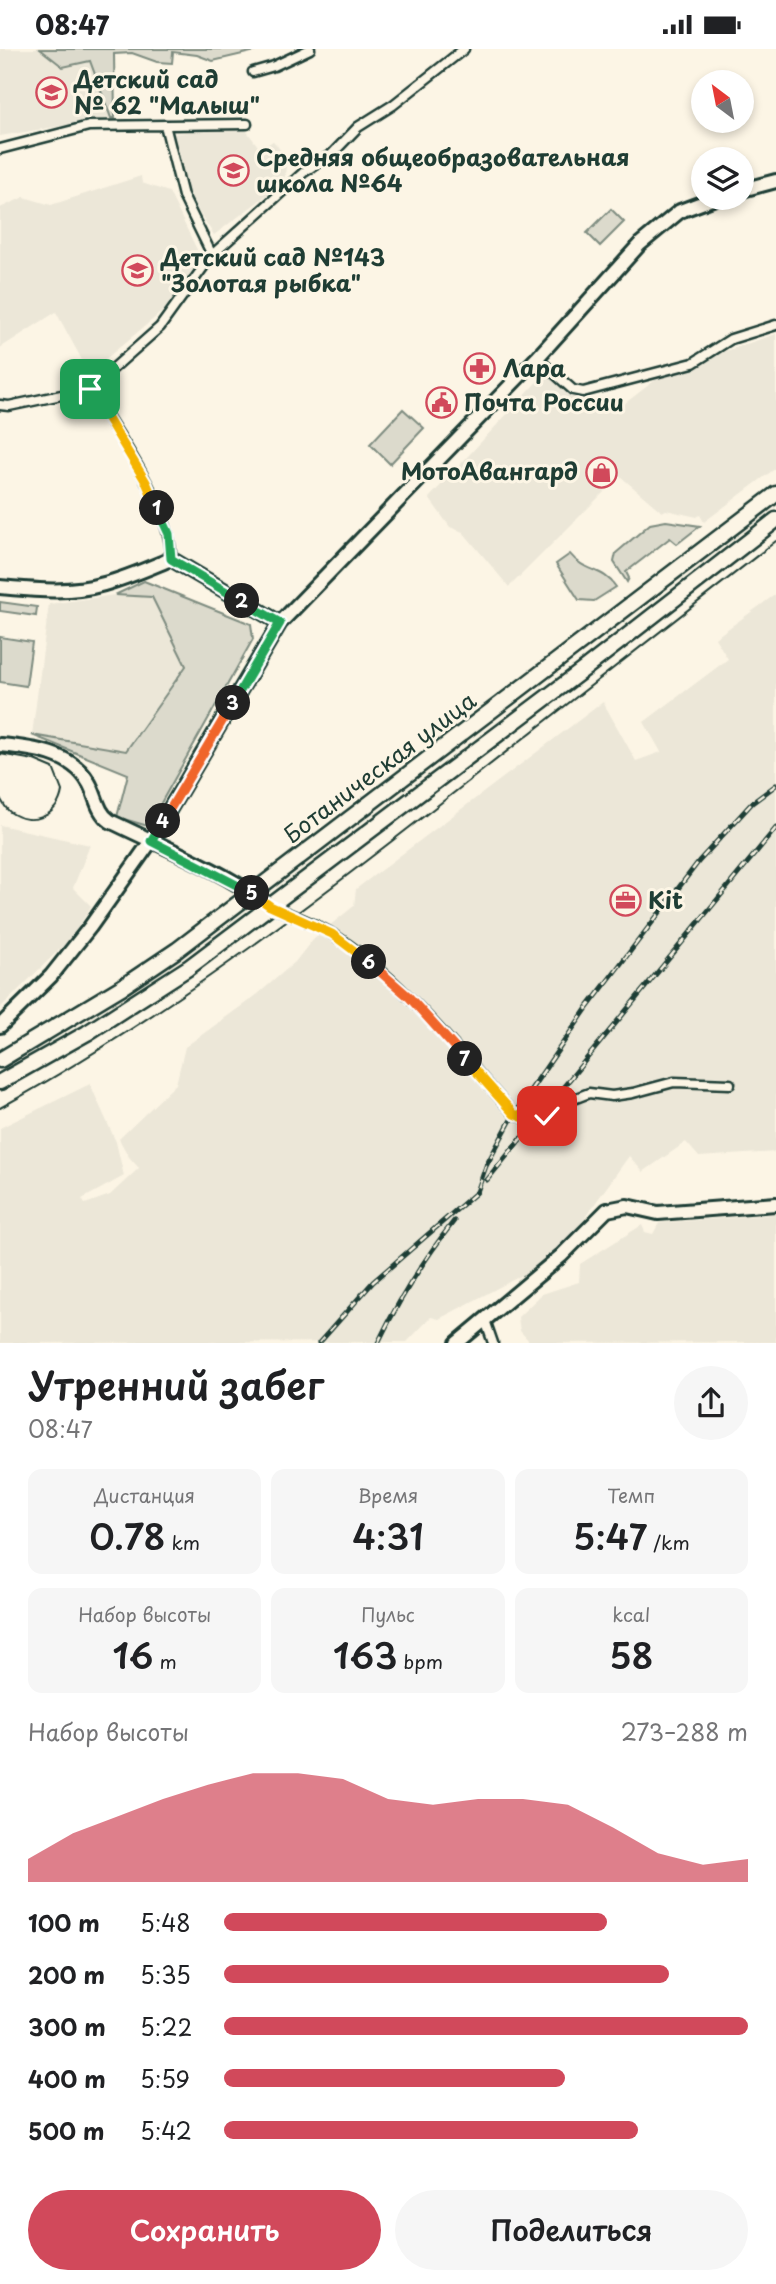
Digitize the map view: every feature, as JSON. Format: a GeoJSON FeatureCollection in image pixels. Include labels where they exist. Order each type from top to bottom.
{"type":"FeatureCollection","features":[{"type":"Feature","properties":{"kind":"main road"},"geometry":{"type":"LineString","coordinates":[[754,187],[776,181]]}},
{"type":"Feature","properties":{"kind":"main road"},"geometry":{"type":"LineString","coordinates":[[0,1026],[51,976],[90,927],[151,841],[280,623],[537,358],[640,244],[680,211],[691,207]]}},
{"type":"Feature","properties":{"kind":"main road","name":"Ботаническая улица"},"geometry":{"type":"LineString","coordinates":[[0,1060],[125,985],[253,894],[776,494]]}},
{"type":"Feature","properties":{"kind":"main road","name":"Ботаническая улица"},"geometry":{"type":"LineString","coordinates":[[0,1082],[139,1001],[270,906],[587,667],[776,520]]}},
{"type":"Feature","properties":{"kind":"main road"},"geometry":{"type":"LineString","coordinates":[[0,587],[46,591],[103,585],[171,559],[280,623]]}},
{"type":"Feature","properties":{"kind":"main road"},"geometry":{"type":"LineString","coordinates":[[0,745],[44,751],[66,760],[89,782],[105,818],[253,894],[270,906]]}},
{"type":"Feature","properties":{"kind":"main road"},"geometry":{"type":"LineString","coordinates":[[457,1342],[561,1256],[607,1210],[626,1206],[658,1213],[776,1204]]}},
{"type":"Feature","properties":{"kind":"street"},"geometry":{"type":"LineString","coordinates":[[253,72],[274,66],[310,49]]}},
{"type":"Feature","properties":{"kind":"street"},"geometry":{"type":"LineString","coordinates":[[0,405],[9,406],[90,389],[160,327],[212,255],[304,172],[332,154],[358,127],[393,105],[464,49]]}},
{"type":"Feature","properties":{"kind":"street"},"geometry":{"type":"LineString","coordinates":[[0,149],[77,128],[247,124]]}},
{"type":"Feature","properties":{"kind":"street"},"geometry":{"type":"LineString","coordinates":[[165,125],[183,196],[212,255]]}},
{"type":"Feature","properties":{"kind":"street"},"geometry":{"type":"LineString","coordinates":[[537,358],[573,390],[583,392],[693,363],[731,339],[776,325]]}},
{"type":"Feature","properties":{"kind":"street"},"geometry":{"type":"LineString","coordinates":[[90,389],[146,482],[169,534],[171,559]]}},
{"type":"Feature","properties":{"kind":"street"},"geometry":{"type":"LineString","coordinates":[[270,906],[332,934],[368,960],[409,997],[514,1114],[534,1122],[571,1100],[589,1093],[612,1096],[674,1082],[730,1084]]}},
{"type":"Feature","properties":{"kind":"street"},"geometry":{"type":"LineString","coordinates":[[485,1320],[493,1342]]}},
{"type":"Feature","properties":{"kind":"shaded area","name":"Детский сад № 62 \"Малыш\""},"geometry":{"type":"Polygon","coordinates":[[[0,49],[40,49],[63,67],[90,61],[111,118],[0,136],[0,49]]]}},
{"type":"Feature","properties":{"kind":"shaded area"},"geometry":{"type":"Polygon","coordinates":[[[40,49],[264,49],[213,61],[197,55],[173,52],[172,63],[157,62],[132,53],[114,54],[115,118],[111,118],[90,61],[63,67],[40,49]]]}},
{"type":"Feature","properties":{"kind":"shaded area","name":"Средняя общеобразовательная школа №64"},"geometry":{"type":"Polygon","coordinates":[[[243,126],[260,149],[273,141],[276,144],[287,160],[284,182],[214,235],[187,194],[171,134],[243,126]]]}},
{"type":"Feature","properties":{"kind":"shaded area","name":"Детский сад №143 \"Золотая рыбка\""},"geometry":{"type":"Polygon","coordinates":[[[141,176],[142,183],[169,192],[201,258],[164,310],[89,373],[56,312],[0,348],[0,208],[24,197],[51,205],[141,176]]]}},
{"type":"Feature","properties":{"kind":"shaded area"},"geometry":{"type":"Polygon","coordinates":[[[611,209],[624,222],[600,246],[587,233],[611,209]]]}},
{"type":"Feature","properties":{"kind":"shaded area"},"geometry":{"type":"Polygon","coordinates":[[[776,334],[776,468],[704,522],[700,515],[697,517],[666,510],[662,512],[620,476],[509,587],[463,532],[450,527],[429,498],[546,372],[584,399],[624,404],[667,371],[776,334]]]}},
{"type":"Feature","properties":{"kind":"shaded area"},"geometry":{"type":"Polygon","coordinates":[[[403,409],[424,428],[390,464],[370,444],[403,409]]]}},
{"type":"Feature","properties":{"kind":"shaded area"},"geometry":{"type":"Polygon","coordinates":[[[666,521],[700,526],[677,544],[670,538],[626,572],[629,578],[627,582],[614,562],[616,553],[650,524],[666,521]]]}},
{"type":"Feature","properties":{"kind":"shaded area"},"geometry":{"type":"Polygon","coordinates":[[[570,554],[605,576],[616,587],[594,601],[579,600],[556,564],[570,554]]]}},
{"type":"Feature","properties":{"kind":"shaded area"},"geometry":{"type":"Polygon","coordinates":[[[144,581],[251,624],[253,639],[148,826],[117,817],[128,774],[32,735],[126,751],[186,666],[152,597],[115,595],[144,581]]]}},
{"type":"Feature","properties":{"kind":"shaded area"},"geometry":{"type":"Polygon","coordinates":[[[776,594],[776,1152],[699,1157],[686,1142],[643,1172],[629,1156],[557,1252],[528,1272],[439,1319],[431,1317],[407,1342],[0,1343],[0,1128],[90,1084],[116,1142],[124,1176],[82,1199],[85,1204],[110,1195],[139,1168],[119,1139],[176,1084],[185,1047],[258,994],[295,962],[313,939],[354,906],[356,889],[603,702],[636,761],[661,752],[644,722],[728,659],[715,638],[776,594]]]}},
{"type":"Feature","properties":{"kind":"shaded area"},"geometry":{"type":"Polygon","coordinates":[[[115,595],[152,597],[186,666],[126,751],[32,735],[49,604],[115,595]]]}},
{"type":"Feature","properties":{"kind":"shaded area"},"geometry":{"type":"Polygon","coordinates":[[[0,602],[37,607],[36,616],[0,611],[0,602]]]}},
{"type":"Feature","properties":{"kind":"shaded area"},"geometry":{"type":"Polygon","coordinates":[[[0,637],[32,642],[26,686],[0,682],[0,637]]]}},
{"type":"Feature","properties":{"kind":"shaded area"},"geometry":{"type":"Polygon","coordinates":[[[0,825],[90,845],[73,888],[91,906],[73,936],[0,1008],[0,825]]]}},
{"type":"Feature","properties":{"kind":"shaded area"},"geometry":{"type":"Polygon","coordinates":[[[776,1214],[776,1342],[531,1343],[520,1331],[518,1317],[542,1294],[579,1282],[580,1264],[642,1225],[645,1232],[653,1234],[659,1223],[776,1214]]]}},
{"type":"Feature","properties":{"kind":"tram line"},"geometry":{"type":"LineString","coordinates":[[0,1108],[60,1074],[232,961],[397,837],[776,541]]}},
{"type":"Feature","properties":{"kind":"tram line"},"geometry":{"type":"LineString","coordinates":[[0,754],[34,760],[53,768],[62,791],[55,807],[35,819],[26,819],[10,812],[0,798]]}},
{"type":"Feature","properties":{"kind":"railway"},"geometry":{"type":"LineString","coordinates":[[319,1343],[373,1282],[477,1192],[486,1166],[514,1114],[587,1008],[699,861],[752,803],[776,785]]}},
{"type":"Feature","properties":{"kind":"railway"},"geometry":{"type":"LineString","coordinates":[[487,1180],[776,828]]}},
{"type":"Feature","properties":{"kind":"railway"},"geometry":{"type":"LineString","coordinates":[[378,1343],[413,1280],[454,1221]]}},
{"type":"Feature","properties":{"kind":"place","name":"Детский сад № 62 \"Малыш\""},"geometry":{"type":"Point","coordinates":[51,93]}},
{"type":"Feature","properties":{"kind":"place","name":"Средняя общеобразовательная школа №64"},"geometry":{"type":"Point","coordinates":[233,171]}},
{"type":"Feature","properties":{"kind":"place","name":"Детский сад №143 \"Золотая рыбка\""},"geometry":{"type":"Point","coordinates":[138,271]}},
{"type":"Feature","properties":{"kind":"place","name":"Лара"},"geometry":{"type":"Point","coordinates":[480,369]}},
{"type":"Feature","properties":{"kind":"place","name":"Почта России"},"geometry":{"type":"Point","coordinates":[441,403]}},
{"type":"Feature","properties":{"kind":"place","name":"МотоАвангард"},"geometry":{"type":"Point","coordinates":[601,472]}},
{"type":"Feature","properties":{"kind":"place","name":"Kit"},"geometry":{"type":"Point","coordinates":[625,901]}},
{"type":"Feature","properties":{"kind":"route"},"geometry":{"type":"LineString","coordinates":[[90,389],[146,482],[169,534],[171,559],[280,623],[151,841],[224,877],[270,906],[332,934],[368,960],[409,997],[514,1114],[534,1122],[547,1116]]}}]}
